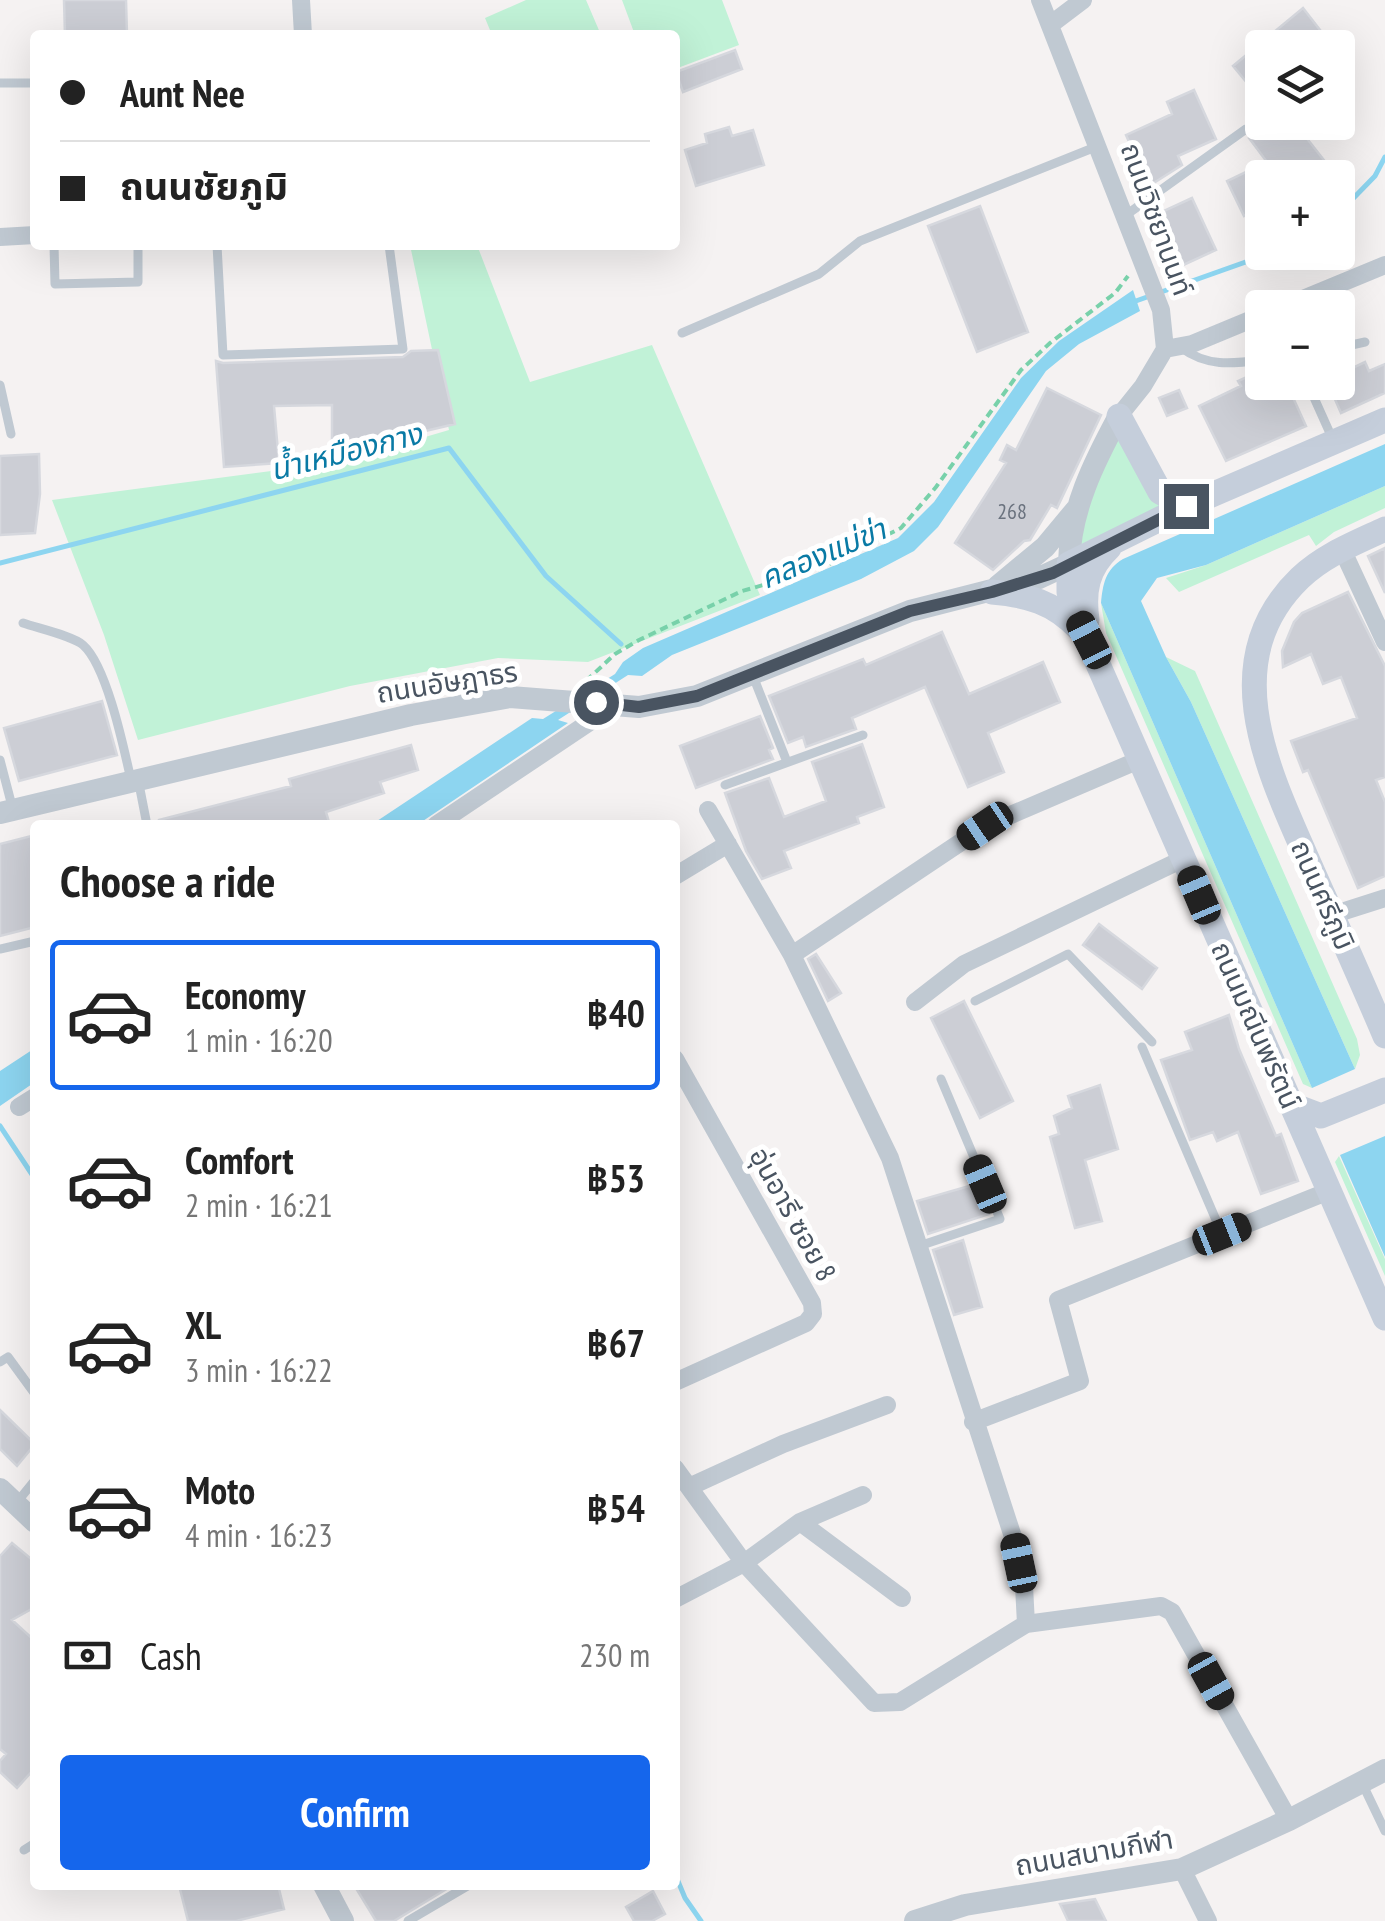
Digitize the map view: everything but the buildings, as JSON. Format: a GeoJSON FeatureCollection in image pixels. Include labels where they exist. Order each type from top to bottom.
{"type":"FeatureCollection","features":[{"type":"Feature","properties":{"kind":"main road"},"geometry":{"type":"LineString","coordinates":[[1120,416],[1160,492],[1186,506]]}},
{"type":"Feature","properties":{"kind":"main road"},"geometry":{"type":"LineString","coordinates":[[1068,564],[1186,506],[1385,420]]}},
{"type":"Feature","properties":{"kind":"main road","name":"ถนนศรีภูมิ"},"geometry":{"type":"LineString","coordinates":[[1385,529],[1342,549],[1300,578],[1284,596],[1260,644],[1252,686],[1264,754],[1385,1036]]}},
{"type":"Feature","properties":{"kind":"main road"},"geometry":{"type":"LineString","coordinates":[[1089,640],[1086,584],[1091,568],[1117,541]]}},
{"type":"Feature","properties":{"kind":"main road","name":"ถนนมณีนพรัตน์"},"geometry":{"type":"LineString","coordinates":[[1068,564],[1071,602],[1385,1318]]}},
{"type":"Feature","properties":{"kind":"main road"},"geometry":{"type":"LineString","coordinates":[[992,592],[1027,595],[1049,604],[1072,620],[1089,640]]}},
{"type":"Feature","properties":{"kind":"main road"},"geometry":{"type":"LineString","coordinates":[[1292,1105],[1321,1116],[1385,1090]]}},
{"type":"Feature","properties":{"kind":"main road"},"geometry":{"type":"LineString","coordinates":[[1316,1160],[1330,1131],[1385,1108]]}},
{"type":"Feature","properties":{"kind":"street"},"geometry":{"type":"LineString","coordinates":[[301,0],[302,30]]}},
{"type":"Feature","properties":{"kind":"street","name":"ถนนวิชยานนท์"},"geometry":{"type":"LineString","coordinates":[[1040,0],[1146,266],[1172,348]]}},
{"type":"Feature","properties":{"kind":"street"},"geometry":{"type":"LineString","coordinates":[[1050,25],[1083,0]]}},
{"type":"Feature","properties":{"kind":"street"},"geometry":{"type":"LineString","coordinates":[[0,237],[30,236]]}},
{"type":"Feature","properties":{"kind":"street"},"geometry":{"type":"LineString","coordinates":[[1324,290],[1385,265]]}},
{"type":"Feature","properties":{"kind":"street"},"geometry":{"type":"LineString","coordinates":[[1068,564],[1078,508],[1094,463],[1120,416],[1172,348],[1245,321]]}},
{"type":"Feature","properties":{"kind":"street"},"geometry":{"type":"LineString","coordinates":[[992,592],[1045,548],[1078,508]]}},
{"type":"Feature","properties":{"kind":"street"},"geometry":{"type":"LineString","coordinates":[[1342,549],[1385,642]]}},
{"type":"Feature","properties":{"kind":"street","name":"ถนนอัษฎาธร"},"geometry":{"type":"LineString","coordinates":[[6,811],[411,715],[510,697],[639,707],[660,705],[697,696],[910,611],[992,592],[1039,578],[1068,564]]}},
{"type":"Feature","properties":{"kind":"street"},"geometry":{"type":"LineString","coordinates":[[443,820],[607,702]]}},
{"type":"Feature","properties":{"kind":"street"},"geometry":{"type":"LineString","coordinates":[[792,955],[985,826],[1139,760]]}},
{"type":"Feature","properties":{"kind":"street"},"geometry":{"type":"LineString","coordinates":[[708,810],[792,955],[882,1140],[1014,1540],[1024,1586],[1026,1624]]}},
{"type":"Feature","properties":{"kind":"street"},"geometry":{"type":"LineString","coordinates":[[680,873],[728,844]]}},
{"type":"Feature","properties":{"kind":"street"},"geometry":{"type":"LineString","coordinates":[[915,1002],[964,964],[1184,860]]}},
{"type":"Feature","properties":{"kind":"street"},"geometry":{"type":"LineString","coordinates":[[1332,915],[1385,898]]}},
{"type":"Feature","properties":{"kind":"street","name":"อุ่นอารี ซอย 8"},"geometry":{"type":"LineString","coordinates":[[680,1069],[812,1303],[813,1314],[806,1323],[680,1380]]}},
{"type":"Feature","properties":{"kind":"street"},"geometry":{"type":"LineString","coordinates":[[974,1422],[1080,1382],[1058,1300],[1329,1190]]}},
{"type":"Feature","properties":{"kind":"street"},"geometry":{"type":"LineString","coordinates":[[689,1488],[783,1444],[887,1406]]}},
{"type":"Feature","properties":{"kind":"street"},"geometry":{"type":"LineString","coordinates":[[680,1475],[744,1564],[874,1703],[900,1702],[1026,1624],[1162,1606],[1172,1612],[1289,1820]]}},
{"type":"Feature","properties":{"kind":"street"},"geometry":{"type":"LineString","coordinates":[[680,1596],[744,1564],[800,1522],[864,1494]]}},
{"type":"Feature","properties":{"kind":"street"},"geometry":{"type":"LineString","coordinates":[[8,1496],[30,1517]]}},
{"type":"Feature","properties":{"kind":"street"},"geometry":{"type":"LineString","coordinates":[[800,1522],[902,1598]]}},
{"type":"Feature","properties":{"kind":"street","name":"ถนนสนามกีฬา"},"geometry":{"type":"LineString","coordinates":[[916,1921],[966,1904],[1182,1869],[1385,1770]]}},
{"type":"Feature","properties":{"kind":"street"},"geometry":{"type":"LineString","coordinates":[[1182,1869],[1207,1921]]}},
{"type":"Feature","properties":{"kind":"street"},"geometry":{"type":"LineString","coordinates":[[327,1890],[343,1921]]}},
{"type":"Feature","properties":{"kind":"lane"},"geometry":{"type":"LineString","coordinates":[[0,84],[30,83]]}},
{"type":"Feature","properties":{"kind":"lane"},"geometry":{"type":"LineString","coordinates":[[1126,215],[1245,130]]}},
{"type":"Feature","properties":{"kind":"lane"},"geometry":{"type":"LineString","coordinates":[[682,332],[819,274],[860,241],[1098,146]]}},
{"type":"Feature","properties":{"kind":"lane"},"geometry":{"type":"LineString","coordinates":[[54,250],[55,284],[138,282],[138,250]]}},
{"type":"Feature","properties":{"kind":"lane"},"geometry":{"type":"LineString","coordinates":[[217,250],[223,355],[402,349],[391,250]]}},
{"type":"Feature","properties":{"kind":"lane"},"geometry":{"type":"LineString","coordinates":[[1355,344],[1364,342]]}},
{"type":"Feature","properties":{"kind":"lane"},"geometry":{"type":"LineString","coordinates":[[1172,348],[1208,362],[1245,361]]}},
{"type":"Feature","properties":{"kind":"lane"},"geometry":{"type":"LineString","coordinates":[[0,385],[11,434]]}},
{"type":"Feature","properties":{"kind":"lane"},"geometry":{"type":"LineString","coordinates":[[1315,400],[1334,442]]}},
{"type":"Feature","properties":{"kind":"lane"},"geometry":{"type":"LineString","coordinates":[[23,623],[82,644],[96,666],[146,820]]}},
{"type":"Feature","properties":{"kind":"lane"},"geometry":{"type":"LineString","coordinates":[[752,673],[787,762]]}},
{"type":"Feature","properties":{"kind":"lane"},"geometry":{"type":"LineString","coordinates":[[725,785],[863,735]]}},
{"type":"Feature","properties":{"kind":"lane"},"geometry":{"type":"LineString","coordinates":[[0,760],[6,811]]}},
{"type":"Feature","properties":{"kind":"lane"},"geometry":{"type":"LineString","coordinates":[[0,950],[30,941]]}},
{"type":"Feature","properties":{"kind":"lane"},"geometry":{"type":"LineString","coordinates":[[975,1001],[1068,954],[1147,1044],[1222,1234]]}},
{"type":"Feature","properties":{"kind":"lane"},"geometry":{"type":"LineString","coordinates":[[917,1247],[1000,1219],[941,1079]]}},
{"type":"Feature","properties":{"kind":"lane"},"geometry":{"type":"LineString","coordinates":[[0,1362],[8,1357],[30,1387]]}},
{"type":"Feature","properties":{"kind":"lane"},"geometry":{"type":"LineString","coordinates":[[8,1496],[30,1483]]}},
{"type":"Feature","properties":{"kind":"lane"},"geometry":{"type":"LineString","coordinates":[[1362,1782],[1385,1831]]}},
{"type":"Feature","properties":{"kind":"lane"},"geometry":{"type":"LineString","coordinates":[[24,1850],[30,1846]]}},
{"type":"Feature","properties":{"kind":"lane"},"geometry":{"type":"LineString","coordinates":[[408,1921],[460,1890]]}},
{"type":"Feature","properties":{"kind":"path"},"geometry":{"type":"LineString","coordinates":[[563,700],[615,654],[639,640],[742,591],[817,570],[902,528],[1021,370],[1114,292],[1129,274],[1146,266]]}},
{"type":"Feature","properties":{"kind":"green space"},"geometry":{"type":"Polygon","coordinates":[[[526,0],[586,0],[599,30],[490,30],[485,18],[526,0]]]}},
{"type":"Feature","properties":{"kind":"green space"},"geometry":{"type":"Polygon","coordinates":[[[622,0],[722,0],[739,45],[680,67],[680,30],[633,30],[622,0]]]}},
{"type":"Feature","properties":{"kind":"green space"},"geometry":{"type":"Polygon","coordinates":[[[411,250],[479,250],[530,382],[652,345],[760,595],[588,662],[498,658],[350,686],[138,740],[104,635],[52,500],[340,462],[449,430],[411,250]]]}},
{"type":"Feature","properties":{"kind":"green space"},"geometry":{"type":"Polygon","coordinates":[[[1119,429],[1165,504],[1076,547],[1096,477],[1119,429]]]}},
{"type":"Feature","properties":{"kind":"green space"},"geometry":{"type":"Polygon","coordinates":[[[1385,486],[1385,508],[1334,532],[1316,546],[1309,535],[1179,592],[1166,578],[1206,565],[1385,486]]]}},
{"type":"Feature","properties":{"kind":"green space"},"geometry":{"type":"Polygon","coordinates":[[[1101,603],[1312,1088],[1303,1084],[1106,633],[1101,603]]]}},
{"type":"Feature","properties":{"kind":"green space"},"geometry":{"type":"Polygon","coordinates":[[[1166,657],[1195,671],[1357,1039],[1360,1055],[1355,1069],[1191,702],[1166,657]]]}},
{"type":"Feature","properties":{"kind":"green space"},"geometry":{"type":"Polygon","coordinates":[[[1339,1156],[1385,1259],[1385,1276],[1335,1162],[1339,1156]]]}},
{"type":"Feature","properties":{"kind":"water"},"geometry":{"type":"Polygon","coordinates":[[[1133,290],[1140,311],[1079,344],[1046,371],[938,527],[914,551],[861,579],[672,655],[642,676],[628,675],[558,720],[568,723],[424,820],[379,820],[532,718],[543,719],[615,674],[623,662],[643,648],[898,538],[934,502],[1021,378],[1059,341],[1133,290]]]}},
{"type":"Feature","properties":{"kind":"water"},"geometry":{"type":"Polygon","coordinates":[[[1385,444],[1385,486],[1206,565],[1157,578],[1141,601],[1191,702],[1355,1069],[1312,1088],[1101,603],[1109,573],[1123,559],[1385,444]]]}},
{"type":"Feature","properties":{"kind":"water"},"geometry":{"type":"Polygon","coordinates":[[[30,1051],[30,1085],[0,1106],[0,1071],[30,1051]]]}},
{"type":"Feature","properties":{"kind":"water"},"geometry":{"type":"Polygon","coordinates":[[[1385,1136],[1385,1257],[1340,1155],[1385,1136]]]}},
{"type":"Feature","properties":{"kind":"waterway","name":"คลองแม่ข่า"},"geometry":{"type":"LineString","coordinates":[[1355,197],[1375,176],[1385,157]]}},
{"type":"Feature","properties":{"kind":"waterway","name":"คลองแม่ข่า"},"geometry":{"type":"LineString","coordinates":[[1133,302],[1245,262]]}},
{"type":"Feature","properties":{"kind":"waterway","name":"น้ำเหมืองกาง"},"geometry":{"type":"LineString","coordinates":[[0,563],[449,448],[546,576],[621,644]]}},
{"type":"Feature","properties":{"kind":"waterway"},"geometry":{"type":"LineString","coordinates":[[0,1126],[30,1171]]}},
{"type":"Feature","properties":{"kind":"waterway"},"geometry":{"type":"LineString","coordinates":[[680,1886],[701,1921]]}},
{"type":"Feature","properties":{"kind":"route"},"geometry":{"type":"LineString","coordinates":[[596,702],[639,707],[697,696],[910,611],[1053,573],[1186,506]]}}]}
